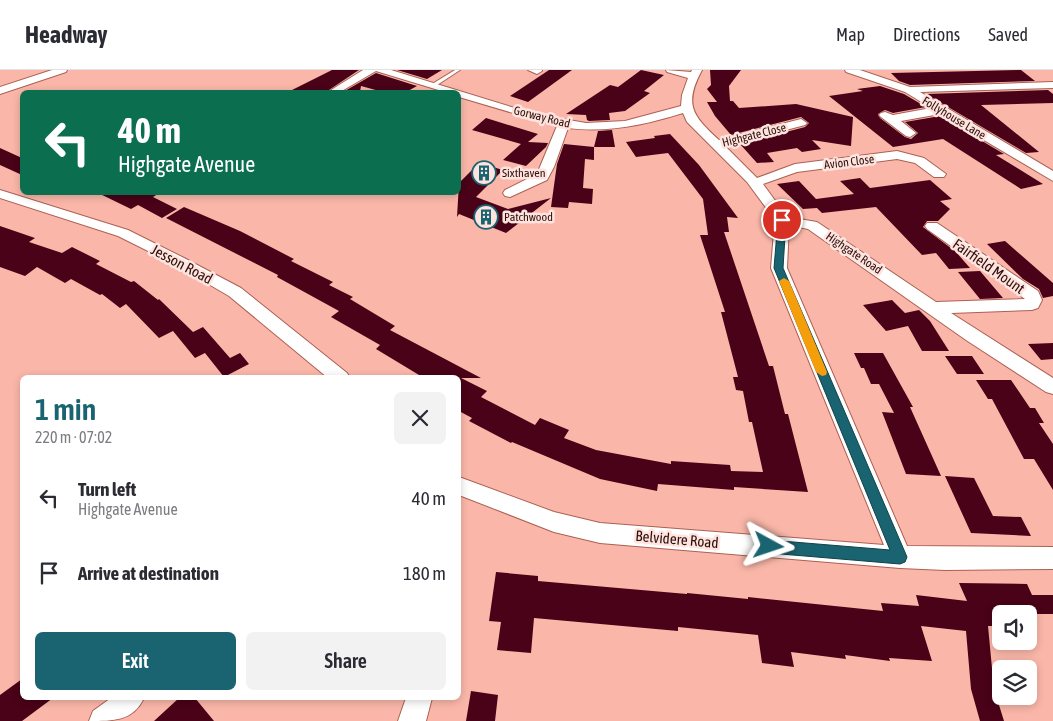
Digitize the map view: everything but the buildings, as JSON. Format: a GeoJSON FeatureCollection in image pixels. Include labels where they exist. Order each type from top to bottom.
{"type":"FeatureCollection","features":[{"type":"Feature","properties":{"kind":"street"},"geometry":{"type":"LineString","coordinates":[[0,91],[62,70]]}},
{"type":"Feature","properties":{"kind":"street"},"geometry":{"type":"LineString","coordinates":[[336,90],[370,70]]}},
{"type":"Feature","properties":{"kind":"street"},"geometry":{"type":"LineString","coordinates":[[380,70],[447,90]]}},
{"type":"Feature","properties":{"kind":"street"},"geometry":{"type":"LineString","coordinates":[[671,70],[695,73],[685,101],[685,109],[690,120],[755,183],[774,205],[782,220],[779,268],[900,557]]}},
{"type":"Feature","properties":{"kind":"street","name":"Follyhouse Lane"},"geometry":{"type":"LineString","coordinates":[[850,70],[909,90],[1053,177]]}},
{"type":"Feature","properties":{"kind":"street"},"geometry":{"type":"LineString","coordinates":[[909,90],[913,88],[1053,85]]}},
{"type":"Feature","properties":{"kind":"street","name":"Gorway Road"},"geometry":{"type":"LineString","coordinates":[[461,95],[564,124],[602,127],[636,123],[685,109]]}},
{"type":"Feature","properties":{"kind":"street"},"geometry":{"type":"LineString","coordinates":[[910,133],[885,115],[942,110]]}},
{"type":"Feature","properties":{"kind":"street"},"geometry":{"type":"LineString","coordinates":[[510,193],[542,177],[548,167],[564,124]]}},
{"type":"Feature","properties":{"kind":"street","name":"Highgate Close"},"geometry":{"type":"LineString","coordinates":[[715,145],[799,127]]}},
{"type":"Feature","properties":{"kind":"street","name":"Avion Close"},"geometry":{"type":"LineString","coordinates":[[755,183],[794,168],[897,155],[909,155],[923,161],[939,174]]}},
{"type":"Feature","properties":{"kind":"street","name":"Jesson Road"},"geometry":{"type":"LineString","coordinates":[[0,194],[123,233],[188,266],[235,292],[337,375]]}},
{"type":"Feature","properties":{"kind":"street","name":"Highgate Road"},"geometry":{"type":"LineString","coordinates":[[782,220],[812,225],[972,336],[1053,388]]}},
{"type":"Feature","properties":{"kind":"street","name":"Fairfield Mount"},"geometry":{"type":"LineString","coordinates":[[932,226],[1032,295],[1034,300],[1032,304],[934,308]]}},
{"type":"Feature","properties":{"kind":"street","name":"Belvidere Road"},"geometry":{"type":"LineString","coordinates":[[461,487],[554,522],[600,533],[900,557],[945,559],[1053,558]]}},
{"type":"Feature","properties":{"kind":"street"},"geometry":{"type":"LineString","coordinates":[[97,717],[127,700]]}},
{"type":"Feature","properties":{"kind":"street"},"geometry":{"type":"LineString","coordinates":[[412,721],[418,700]]}},
{"type":"Feature","properties":{"kind":"lane"},"geometry":{"type":"LineString","coordinates":[[432,86],[458,70]]}},
{"type":"Feature","properties":{"kind":"slow traffic"},"geometry":{"type":"LineString","coordinates":[[784,281],[822,372]]}},
{"type":"Feature","properties":{"kind":"place","name":"Sixthaven"},"geometry":{"type":"Point","coordinates":[484,173]}},
{"type":"Feature","properties":{"kind":"place","name":"Patchwood"},"geometry":{"type":"Point","coordinates":[486,217]}},
{"type":"Feature","properties":{"kind":"route"},"geometry":{"type":"LineString","coordinates":[[769,546],[900,557],[779,268],[782,220]]}}]}
